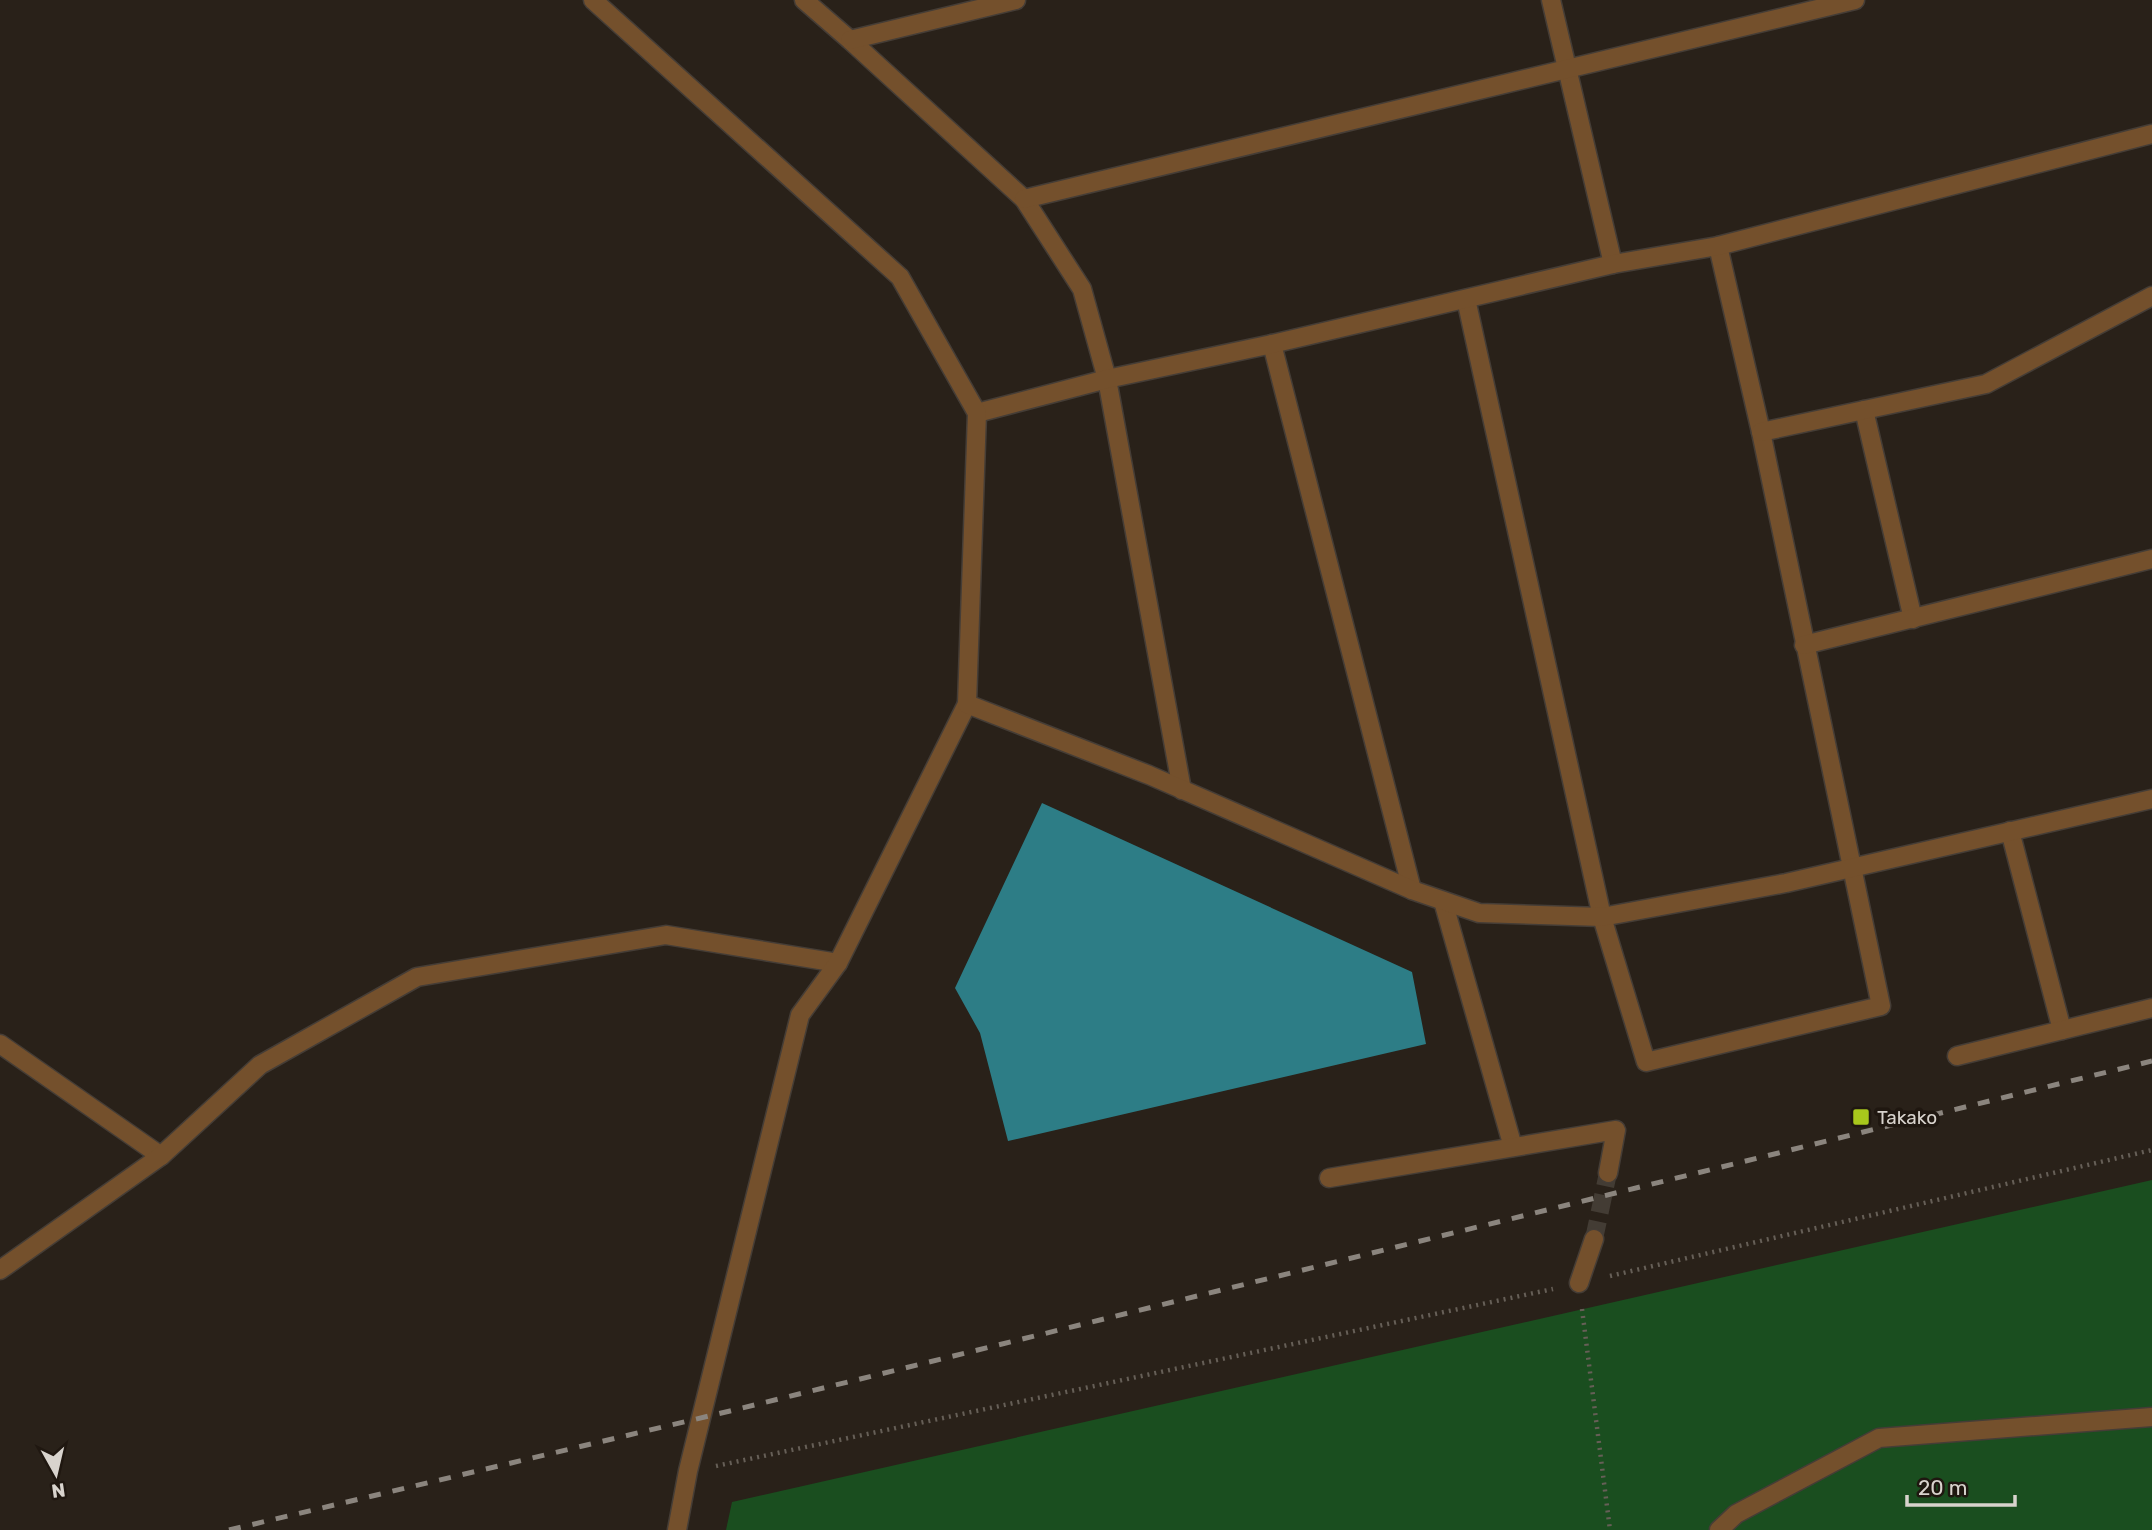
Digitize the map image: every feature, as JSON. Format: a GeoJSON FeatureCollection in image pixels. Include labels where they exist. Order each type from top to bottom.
{"type":"FeatureCollection","features":[{"type":"Feature","properties":{"kind":"street"},"geometry":{"type":"LineString","coordinates":[[593,0],[900,276],[977,413],[967,705],[838,963],[800,1015],[688,1472],[677,1530]]}},
{"type":"Feature","properties":{"kind":"street"},"geometry":{"type":"LineString","coordinates":[[804,0],[1024,199],[1082,289],[1107,379],[1182,790]]}},
{"type":"Feature","properties":{"kind":"street"},"geometry":{"type":"LineString","coordinates":[[850,40],[1016,0]]}},
{"type":"Feature","properties":{"kind":"street"},"geometry":{"type":"LineString","coordinates":[[1551,0],[1613,264]]}},
{"type":"Feature","properties":{"kind":"street"},"geometry":{"type":"LineString","coordinates":[[1024,199],[1855,0]]}},
{"type":"Feature","properties":{"kind":"street"},"geometry":{"type":"LineString","coordinates":[[977,413],[1107,379],[1272,344],[1613,264],[1718,246],[2152,134]]}},
{"type":"Feature","properties":{"kind":"street"},"geometry":{"type":"LineString","coordinates":[[1466,299],[1602,917],[1646,1062],[1881,1006],[1761,432],[1718,246]]}},
{"type":"Feature","properties":{"kind":"street"},"geometry":{"type":"LineString","coordinates":[[1761,432],[1986,384],[2152,296]]}},
{"type":"Feature","properties":{"kind":"street"},"geometry":{"type":"LineString","coordinates":[[1272,344],[1412,890]]}},
{"type":"Feature","properties":{"kind":"street"},"geometry":{"type":"LineString","coordinates":[[1864,410],[1913,619]]}},
{"type":"Feature","properties":{"kind":"street"},"geometry":{"type":"LineString","coordinates":[[1804,645],[2152,559]]}},
{"type":"Feature","properties":{"kind":"street"},"geometry":{"type":"LineString","coordinates":[[967,705],[1182,790],[1412,890],[1479,913],[1602,917],[1786,883],[2152,799]]}},
{"type":"Feature","properties":{"kind":"street"},"geometry":{"type":"LineString","coordinates":[[2010,831],[2062,1030]]}},
{"type":"Feature","properties":{"kind":"street"},"geometry":{"type":"LineString","coordinates":[[1443,901],[1513,1147]]}},
{"type":"Feature","properties":{"kind":"street"},"geometry":{"type":"LineString","coordinates":[[0,1269],[160,1156],[260,1065],[417,977],[666,935],[838,963]]}},
{"type":"Feature","properties":{"kind":"street"},"geometry":{"type":"LineString","coordinates":[[1957,1056],[2152,1007]]}},
{"type":"Feature","properties":{"kind":"street"},"geometry":{"type":"LineString","coordinates":[[0,1044],[160,1156]]}},
{"type":"Feature","properties":{"kind":"street"},"geometry":{"type":"LineString","coordinates":[[1329,1178],[1616,1130],[1608,1173]]}},
{"type":"Feature","properties":{"kind":"street"},"geometry":{"type":"LineString","coordinates":[[1579,1283],[1594,1239]]}},
{"type":"Feature","properties":{"kind":"street"},"geometry":{"type":"LineString","coordinates":[[1718,1530],[1736,1514],[1879,1438],[2152,1417]]}},
{"type":"Feature","properties":{"kind":"path"},"geometry":{"type":"LineString","coordinates":[[688,1472],[1579,1283],[2152,1150]]}},
{"type":"Feature","properties":{"kind":"path"},"geometry":{"type":"LineString","coordinates":[[1579,1283],[1610,1530]]}},
{"type":"Feature","properties":{"kind":"green space"},"geometry":{"type":"Polygon","coordinates":[[[2152,1180],[2152,1530],[726,1530],[732,1502],[2152,1180]]]}},
{"type":"Feature","properties":{"kind":"water"},"geometry":{"type":"Polygon","coordinates":[[[1042,803],[1412,972],[1426,1044],[1008,1141],[980,1033],[955,988],[1042,803]]]}},
{"type":"Feature","properties":{"kind":"tunnel"},"geometry":{"type":"LineString","coordinates":[[1594,1239],[1608,1173]]}},
{"type":"Feature","properties":{"kind":"railway"},"geometry":{"type":"LineString","coordinates":[[229,1530],[730,1411],[2152,1061]]}},
{"type":"Feature","properties":{"kind":"place","name":"Takako"},"geometry":{"type":"Point","coordinates":[1861,1117]}}]}
